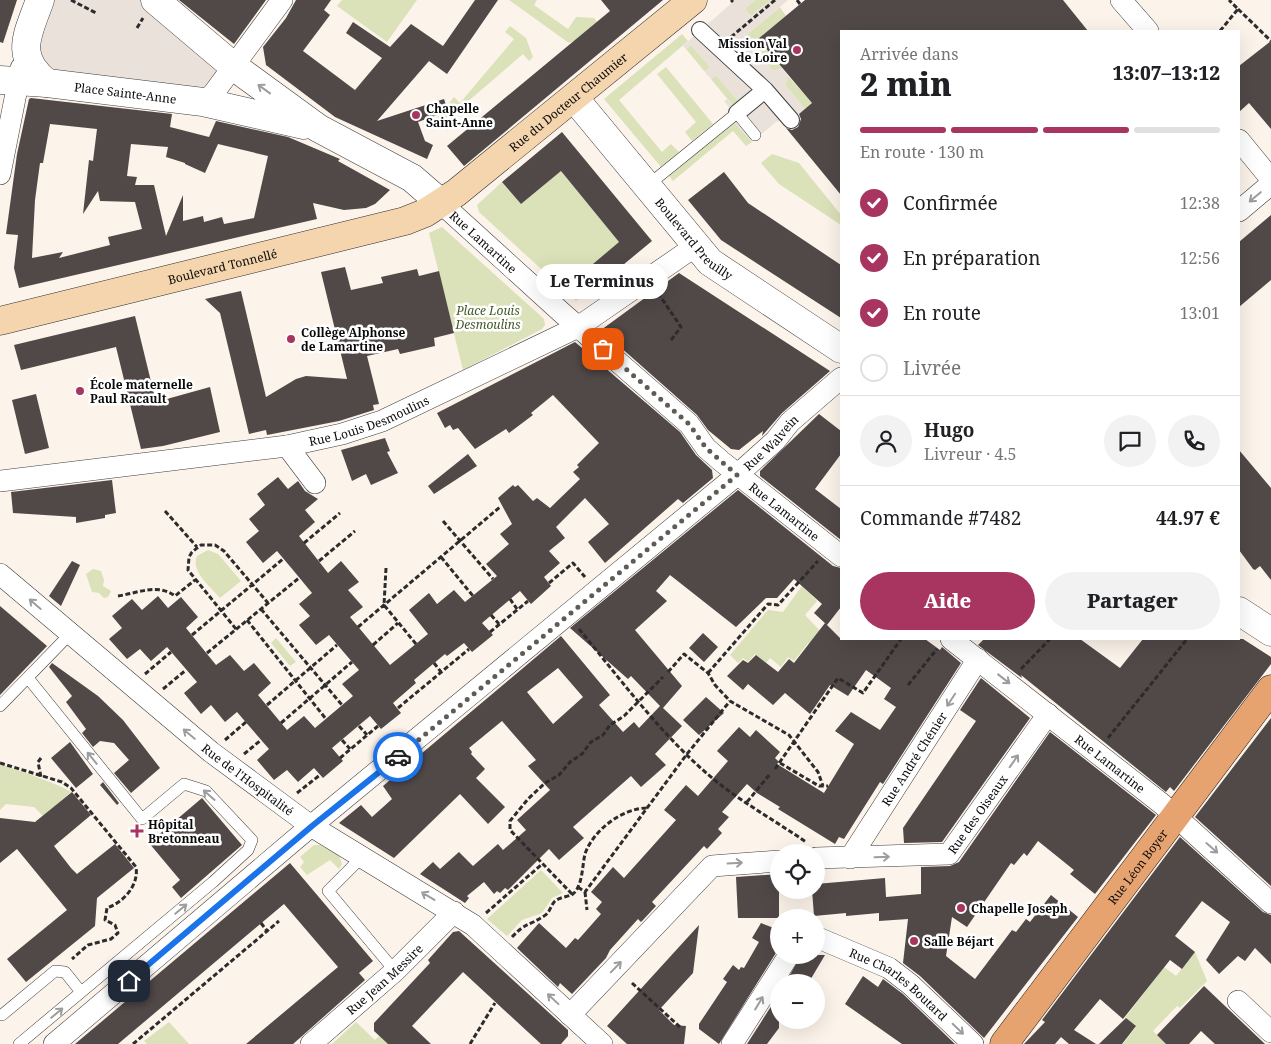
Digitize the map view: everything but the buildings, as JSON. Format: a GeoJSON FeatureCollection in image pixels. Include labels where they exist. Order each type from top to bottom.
{"type":"FeatureCollection","features":[{"type":"Feature","properties":{"kind":"main road","name":"Rue du Docteur Chaumier"},"geometry":{"type":"LineString","coordinates":[[442,204],[575,98],[693,0]]}},
{"type":"Feature","properties":{"kind":"main road","name":"Boulevard Tonnellé"},"geometry":{"type":"LineString","coordinates":[[0,321],[405,220],[442,204]]}},
{"type":"Feature","properties":{"kind":"main road","name":"Rue Léon Boyer"},"geometry":{"type":"LineString","coordinates":[[1004,1044],[1107,910],[1271,689]]}},
{"type":"Feature","properties":{"kind":"street"},"geometry":{"type":"LineString","coordinates":[[0,174],[9,80],[25,48],[40,0]]}},
{"type":"Feature","properties":{"kind":"street","name":"Place Sainte-Anne"},"geometry":{"type":"LineString","coordinates":[[155,0],[233,66],[318,128],[412,178],[442,204]]}},
{"type":"Feature","properties":{"kind":"street"},"geometry":{"type":"LineString","coordinates":[[203,102],[213,94],[282,0]]}},
{"type":"Feature","properties":{"kind":"street"},"geometry":{"type":"LineString","coordinates":[[1122,0],[1147,30]]}},
{"type":"Feature","properties":{"kind":"street"},"geometry":{"type":"LineString","coordinates":[[700,30],[765,90],[791,120]]}},
{"type":"Feature","properties":{"kind":"street"},"geometry":{"type":"LineString","coordinates":[[25,48],[34,72],[47,83]]}},
{"type":"Feature","properties":{"kind":"street","name":"Place Sainte-Anne"},"geometry":{"type":"LineString","coordinates":[[9,80],[203,102],[318,128]]}},
{"type":"Feature","properties":{"kind":"street"},"geometry":{"type":"LineString","coordinates":[[737,113],[765,90]]}},
{"type":"Feature","properties":{"kind":"street","name":"Boulevard Preuilly"},"geometry":{"type":"LineString","coordinates":[[575,98],[710,262],[840,348]]}},
{"type":"Feature","properties":{"kind":"street"},"geometry":{"type":"LineString","coordinates":[[1240,141],[1271,179]]}},
{"type":"Feature","properties":{"kind":"street"},"geometry":{"type":"LineString","coordinates":[[1240,210],[1271,184]]}},
{"type":"Feature","properties":{"kind":"street","name":"Rue Lamartine"},"geometry":{"type":"LineString","coordinates":[[442,204],[689,424],[706,448],[737,475],[835,552]]}},
{"type":"Feature","properties":{"kind":"street","name":"Rue Louis Desmoulins"},"geometry":{"type":"LineString","coordinates":[[0,481],[287,446],[412,417],[578,327],[697,245]]}},
{"type":"Feature","properties":{"kind":"street","name":"Rue Walvein"},"geometry":{"type":"LineString","coordinates":[[54,1044],[312,826],[737,475],[775,441],[790,422],[840,379]]}},
{"type":"Feature","properties":{"kind":"street"},"geometry":{"type":"LineString","coordinates":[[287,446],[315,482]]}},
{"type":"Feature","properties":{"kind":"street","name":"Rue de l'Hospitalité"},"geometry":{"type":"LineString","coordinates":[[0,574],[211,752],[312,826],[454,912],[472,925],[570,1015],[590,1040]]}},
{"type":"Feature","properties":{"kind":"street"},"geometry":{"type":"LineString","coordinates":[[1240,612],[1271,632]]}},
{"type":"Feature","properties":{"kind":"street","name":"Rue Lamartine"},"geometry":{"type":"LineString","coordinates":[[946,642],[978,659],[1098,752],[1175,816],[1271,903]]}},
{"type":"Feature","properties":{"kind":"street","name":"Rue André Chénier"},"geometry":{"type":"LineString","coordinates":[[850,858],[978,659]]}},
{"type":"Feature","properties":{"kind":"street","name":"Rue des Oiseaux"},"geometry":{"type":"LineString","coordinates":[[825,858],[949,854],[1048,714]]}},
{"type":"Feature","properties":{"kind":"street"},"geometry":{"type":"LineString","coordinates":[[570,1015],[712,866],[770,862]]}},
{"type":"Feature","properties":{"kind":"street","name":"Rue Jean Messire"},"geometry":{"type":"LineString","coordinates":[[311,1044],[395,971],[454,912]]}},
{"type":"Feature","properties":{"kind":"street","name":"Rue Charles Boutard"},"geometry":{"type":"LineString","coordinates":[[825,941],[888,968],[911,985],[973,1044]]}},
{"type":"Feature","properties":{"kind":"street"},"geometry":{"type":"LineString","coordinates":[[732,1044],[783,964]]}},
{"type":"Feature","properties":{"kind":"street"},"geometry":{"type":"LineString","coordinates":[[1238,1001],[1271,1032]]}},
{"type":"Feature","properties":{"kind":"lane"},"geometry":{"type":"LineString","coordinates":[[647,186],[737,113],[755,134]]}},
{"type":"Feature","properties":{"kind":"lane"},"geometry":{"type":"LineString","coordinates":[[0,706],[70,634]]}},
{"type":"Feature","properties":{"kind":"lane"},"geometry":{"type":"LineString","coordinates":[[19,1044],[213,882],[248,850],[252,840],[206,791],[184,784],[142,819],[28,678]]}},
{"type":"Feature","properties":{"kind":"lane"},"geometry":{"type":"LineString","coordinates":[[362,857],[328,891],[395,971]]}},
{"type":"Feature","properties":{"kind":"lane"},"geometry":{"type":"LineString","coordinates":[[2,1015],[55,971],[65,972],[81,992]]}},
{"type":"Feature","properties":{"kind":"path"},"geometry":{"type":"LineString","coordinates":[[71,0],[96,13]]}},
{"type":"Feature","properties":{"kind":"path"},"geometry":{"type":"LineString","coordinates":[[719,47],[775,0]]}},
{"type":"Feature","properties":{"kind":"path"},"geometry":{"type":"LineString","coordinates":[[797,0],[800,4]]}},
{"type":"Feature","properties":{"kind":"path"},"geometry":{"type":"LineString","coordinates":[[1229,0],[1271,41]]}},
{"type":"Feature","properties":{"kind":"path"},"geometry":{"type":"LineString","coordinates":[[1221,30],[1238,9]]}},
{"type":"Feature","properties":{"kind":"path"},"geometry":{"type":"LineString","coordinates":[[648,278],[681,327],[671,340]]}},
{"type":"Feature","properties":{"kind":"path"},"geometry":{"type":"LineString","coordinates":[[358,627],[500,507]]}},
{"type":"Feature","properties":{"kind":"path"},"geometry":{"type":"LineString","coordinates":[[165,511],[197,547]]}},
{"type":"Feature","properties":{"kind":"path"},"geometry":{"type":"LineString","coordinates":[[304,543],[340,513]]}},
{"type":"Feature","properties":{"kind":"path"},"geometry":{"type":"LineString","coordinates":[[443,521],[493,579]]}},
{"type":"Feature","properties":{"kind":"path"},"geometry":{"type":"LineString","coordinates":[[319,561],[355,531]]}},
{"type":"Feature","properties":{"kind":"path"},"geometry":{"type":"LineString","coordinates":[[236,629],[188,570],[188,563],[192,552],[197,547],[207,544],[220,548],[268,603]]}},
{"type":"Feature","properties":{"kind":"path"},"geometry":{"type":"LineString","coordinates":[[708,673],[768,604],[778,606],[835,552]]}},
{"type":"Feature","properties":{"kind":"path"},"geometry":{"type":"LineString","coordinates":[[441,557],[473,596]]}},
{"type":"Feature","properties":{"kind":"path"},"geometry":{"type":"LineString","coordinates":[[192,635],[283,560]]}},
{"type":"Feature","properties":{"kind":"path"},"geometry":{"type":"LineString","coordinates":[[549,583],[573,563],[597,590]]}},
{"type":"Feature","properties":{"kind":"path"},"geometry":{"type":"LineString","coordinates":[[386,568],[384,605],[416,644]]}},
{"type":"Feature","properties":{"kind":"path"},"geometry":{"type":"LineString","coordinates":[[207,653],[299,578]]}},
{"type":"Feature","properties":{"kind":"path"},"geometry":{"type":"LineString","coordinates":[[118,596],[150,590],[164,590],[175,596],[195,580]]}},
{"type":"Feature","properties":{"kind":"path"},"geometry":{"type":"LineString","coordinates":[[148,586],[150,590]]}},
{"type":"Feature","properties":{"kind":"path"},"geometry":{"type":"LineString","coordinates":[[510,599],[517,609]]}},
{"type":"Feature","properties":{"kind":"path"},"geometry":{"type":"LineString","coordinates":[[490,632],[528,601]]}},
{"type":"Feature","properties":{"kind":"path"},"geometry":{"type":"LineString","coordinates":[[261,609],[342,705]]}},
{"type":"Feature","properties":{"kind":"path"},"geometry":{"type":"LineString","coordinates":[[491,615],[499,624]]}},
{"type":"Feature","properties":{"kind":"path"},"geometry":{"type":"LineString","coordinates":[[568,615],[639,702],[687,754],[718,782],[810,844]]}},
{"type":"Feature","properties":{"kind":"path"},"geometry":{"type":"LineString","coordinates":[[247,620],[326,719]]}},
{"type":"Feature","properties":{"kind":"path"},"geometry":{"type":"LineString","coordinates":[[373,645],[398,623]]}},
{"type":"Feature","properties":{"kind":"path"},"geometry":{"type":"LineString","coordinates":[[775,769],[838,678],[863,693],[900,640]]}},
{"type":"Feature","properties":{"kind":"path"},"geometry":{"type":"LineString","coordinates":[[1008,683],[1049,640]]}},
{"type":"Feature","properties":{"kind":"path"},"geometry":{"type":"LineString","coordinates":[[1098,752],[1186,640]]}},
{"type":"Feature","properties":{"kind":"path"},"geometry":{"type":"LineString","coordinates":[[908,685],[946,642]]}},
{"type":"Feature","properties":{"kind":"path"},"geometry":{"type":"LineString","coordinates":[[267,705],[338,645]]}},
{"type":"Feature","properties":{"kind":"path"},"geometry":{"type":"LineString","coordinates":[[398,708],[469,648]]}},
{"type":"Feature","properties":{"kind":"path"},"geometry":{"type":"LineString","coordinates":[[131,685],[171,652]]}},
{"type":"Feature","properties":{"kind":"path"},"geometry":{"type":"LineString","coordinates":[[668,672],[684,654],[708,673],[715,685],[730,701],[753,716],[784,731],[818,772],[823,786]]}},
{"type":"Feature","properties":{"kind":"path"},"geometry":{"type":"LineString","coordinates":[[281,723],[352,662]]}},
{"type":"Feature","properties":{"kind":"path"},"geometry":{"type":"LineString","coordinates":[[434,663],[441,672]]}},
{"type":"Feature","properties":{"kind":"path"},"geometry":{"type":"LineString","coordinates":[[150,701],[186,670]]}},
{"type":"Feature","properties":{"kind":"path"},"geometry":{"type":"LineString","coordinates":[[572,894],[541,865],[510,830],[510,821],[545,783],[559,775],[570,762],[582,754],[591,742],[603,735],[610,725],[624,716],[663,677]]}},
{"type":"Feature","properties":{"kind":"path"},"geometry":{"type":"LineString","coordinates":[[587,910],[585,892],[687,754],[730,701]]}},
{"type":"Feature","properties":{"kind":"path"},"geometry":{"type":"LineString","coordinates":[[211,752],[246,722]]}},
{"type":"Feature","properties":{"kind":"path"},"geometry":{"type":"LineString","coordinates":[[359,726],[367,735]]}},
{"type":"Feature","properties":{"kind":"path"},"geometry":{"type":"LineString","coordinates":[[340,758],[378,726]]}},
{"type":"Feature","properties":{"kind":"path"},"geometry":{"type":"LineString","coordinates":[[342,740],[350,749]]}},
{"type":"Feature","properties":{"kind":"path"},"geometry":{"type":"LineString","coordinates":[[41,758],[38,762],[41,777]]}},
{"type":"Feature","properties":{"kind":"path"},"geometry":{"type":"LineString","coordinates":[[0,763],[62,782],[71,788],[136,866],[138,876],[126,895],[116,905],[107,908],[105,920],[115,925],[118,932],[111,939],[88,945],[59,971]]}},
{"type":"Feature","properties":{"kind":"path"},"geometry":{"type":"LineString","coordinates":[[780,763],[823,786],[828,786]]}},
{"type":"Feature","properties":{"kind":"path"},"geometry":{"type":"LineString","coordinates":[[747,802],[770,774]]}},
{"type":"Feature","properties":{"kind":"path"},"geometry":{"type":"LineString","coordinates":[[283,805],[320,775]]}},
{"type":"Feature","properties":{"kind":"path"},"geometry":{"type":"LineString","coordinates":[[500,950],[523,925],[543,917],[556,901],[572,894],[578,887],[586,853],[592,841],[621,813],[635,808],[647,808]]}},
{"type":"Feature","properties":{"kind":"path"},"geometry":{"type":"LineString","coordinates":[[472,925],[541,865]]}},
{"type":"Feature","properties":{"kind":"path"},"geometry":{"type":"LineString","coordinates":[[578,887],[585,892]]}},
{"type":"Feature","properties":{"kind":"path"},"geometry":{"type":"LineString","coordinates":[[133,1044],[280,921]]}},
{"type":"Feature","properties":{"kind":"path"},"geometry":{"type":"LineString","coordinates":[[261,924],[267,931]]}},
{"type":"Feature","properties":{"kind":"path"},"geometry":{"type":"LineString","coordinates":[[632,983],[681,1028]]}},
{"type":"Feature","properties":{"kind":"path"},"geometry":{"type":"LineString","coordinates":[[470,1044],[495,1003]]}},
{"type":"Feature","properties":{"kind":"green space"},"geometry":{"type":"Polygon","coordinates":[[[342,0],[417,0],[387,42],[337,6],[342,0]]]}},
{"type":"Feature","properties":{"kind":"green space"},"geometry":{"type":"Polygon","coordinates":[[[509,0],[537,0],[534,5],[568,29],[576,17],[594,18],[597,22],[576,40],[569,43],[509,0]]]}},
{"type":"Feature","properties":{"kind":"green space"},"geometry":{"type":"Polygon","coordinates":[[[755,0],[771,0],[751,16],[745,9],[755,0]]]}},
{"type":"Feature","properties":{"kind":"green space"},"geometry":{"type":"Polygon","coordinates":[[[780,7],[786,16],[758,39],[782,68],[773,71],[745,36],[780,7]]]}},
{"type":"Feature","properties":{"kind":"green space"},"geometry":{"type":"Polygon","coordinates":[[[510,26],[526,38],[533,57],[529,61],[523,54],[451,116],[456,123],[448,130],[444,129],[437,118],[454,97],[460,103],[514,39],[505,32],[510,26]]]}},
{"type":"Feature","properties":{"kind":"green space"},"geometry":{"type":"Polygon","coordinates":[[[682,34],[688,41],[619,100],[662,152],[671,144],[679,152],[661,167],[604,99],[682,34]]]}},
{"type":"Feature","properties":{"kind":"green space"},"geometry":{"type":"Polygon","coordinates":[[[691,45],[710,67],[705,72],[686,49],[691,45]]]}},
{"type":"Feature","properties":{"kind":"green space"},"geometry":{"type":"Polygon","coordinates":[[[666,67],[713,124],[692,141],[685,132],[696,122],[657,74],[666,67]]]}},
{"type":"Feature","properties":{"kind":"green space"},"geometry":{"type":"Polygon","coordinates":[[[716,75],[739,102],[734,107],[711,79],[716,75]]]}},
{"type":"Feature","properties":{"kind":"green space"},"geometry":{"type":"Polygon","coordinates":[[[788,76],[812,103],[805,109],[785,85],[788,76]]]}},
{"type":"Feature","properties":{"kind":"green space"},"geometry":{"type":"Polygon","coordinates":[[[734,122],[752,142],[746,146],[733,131],[673,181],[669,176],[734,122]]]}},
{"type":"Feature","properties":{"kind":"green space"},"geometry":{"type":"Polygon","coordinates":[[[772,154],[799,163],[840,214],[840,224],[779,184],[761,163],[772,154]]]}},
{"type":"Feature","properties":{"kind":"green space"},"geometry":{"type":"Polygon","coordinates":[[[561,171],[619,242],[587,269],[600,284],[576,301],[479,212],[477,205],[502,182],[521,204],[561,171]]]}},
{"type":"Feature","properties":{"kind":"green space","name":"Place Louis Desmoulins"},"geometry":{"type":"Polygon","coordinates":[[[442,227],[544,319],[545,325],[542,329],[463,370],[429,233],[442,227]]]}},
{"type":"Feature","properties":{"kind":"green space"},"geometry":{"type":"Polygon","coordinates":[[[208,550],[218,554],[241,581],[220,598],[202,579],[196,567],[197,556],[208,550]]]}},
{"type":"Feature","properties":{"kind":"green space"},"geometry":{"type":"Polygon","coordinates":[[[93,569],[101,571],[104,580],[103,586],[111,591],[108,597],[104,598],[99,593],[92,592],[86,574],[93,569]]]}},
{"type":"Feature","properties":{"kind":"green space"},"geometry":{"type":"Polygon","coordinates":[[[802,586],[817,601],[805,615],[823,634],[814,647],[808,643],[794,661],[788,657],[781,667],[770,658],[766,663],[755,654],[748,662],[743,658],[738,663],[730,655],[768,610],[783,612],[802,586]]]}},
{"type":"Feature","properties":{"kind":"green space"},"geometry":{"type":"Polygon","coordinates":[[[276,638],[296,662],[290,666],[271,643],[276,638]]]}},
{"type":"Feature","properties":{"kind":"green space"},"geometry":{"type":"Polygon","coordinates":[[[0,765],[37,777],[71,792],[43,816],[34,807],[6,804],[0,810],[0,765]]]}},
{"type":"Feature","properties":{"kind":"green space"},"geometry":{"type":"Polygon","coordinates":[[[314,845],[320,845],[339,855],[342,864],[339,869],[330,860],[307,875],[300,867],[304,862],[300,857],[314,845]]]}},
{"type":"Feature","properties":{"kind":"green space"},"geometry":{"type":"Polygon","coordinates":[[[541,870],[563,893],[552,898],[542,913],[522,920],[507,936],[487,919],[541,870]]]}},
{"type":"Feature","properties":{"kind":"green space"},"geometry":{"type":"Polygon","coordinates":[[[1195,952],[1207,981],[1180,1008],[1177,1006],[1153,1031],[1166,1044],[1123,1044],[1136,1027],[1125,1018],[1164,967],[1176,976],[1195,952]]]}},
{"type":"Feature","properties":{"kind":"green space"},"geometry":{"type":"Polygon","coordinates":[[[169,1022],[189,1044],[147,1044],[144,1041],[169,1022]]]}},
{"type":"Feature","properties":{"kind":"green space"},"geometry":{"type":"Polygon","coordinates":[[[356,1022],[375,1040],[379,1036],[388,1044],[332,1044],[356,1022]]]}},
{"type":"Feature","properties":{"kind":"shaded area"},"geometry":{"type":"Polygon","coordinates":[[[48,0],[141,0],[213,57],[218,68],[217,73],[205,89],[63,78],[36,57],[48,0]]]}},
{"type":"Feature","properties":{"kind":"shaded area"},"geometry":{"type":"Polygon","coordinates":[[[735,0],[755,0],[745,9],[751,16],[771,0],[788,0],[745,36],[773,71],[782,68],[788,76],[785,85],[805,109],[784,126],[780,121],[776,122],[752,142],[734,122],[731,110],[724,101],[727,99],[734,107],[739,102],[716,75],[711,79],[705,72],[710,67],[691,45],[686,49],[683,46],[735,0]]]}},
{"type":"Feature","properties":{"kind":"way so far"},"geometry":{"type":"LineString","coordinates":[[398,757],[627,564],[737,475],[706,448],[689,424],[603,349]]}},
{"type":"Feature","properties":{"kind":"place","name":"Mission Val de Loire"},"geometry":{"type":"Point","coordinates":[797,50]}},
{"type":"Feature","properties":{"kind":"place","name":"Chapelle Saint-Anne"},"geometry":{"type":"Point","coordinates":[416,115]}},
{"type":"Feature","properties":{"kind":"place","name":"Collège Alphonse de Lamartine"},"geometry":{"type":"Point","coordinates":[291,339]}},
{"type":"Feature","properties":{"kind":"place","name":"Le Terminus"},"geometry":{"type":"Point","coordinates":[603,349]}},
{"type":"Feature","properties":{"kind":"place","name":"École maternelle Paul Racault"},"geometry":{"type":"Point","coordinates":[80,391]}},
{"type":"Feature","properties":{"kind":"place","name":"Hôpital Bretonneau"},"geometry":{"type":"Point","coordinates":[137,831]}},
{"type":"Feature","properties":{"kind":"place","name":"Chapelle Joseph"},"geometry":{"type":"Point","coordinates":[961,908]}},
{"type":"Feature","properties":{"kind":"place","name":"Salle Béjart"},"geometry":{"type":"Point","coordinates":[914,941]}},
{"type":"Feature","properties":{"kind":"route"},"geometry":{"type":"LineString","coordinates":[[129,981],[312,826],[398,757]]}}]}
